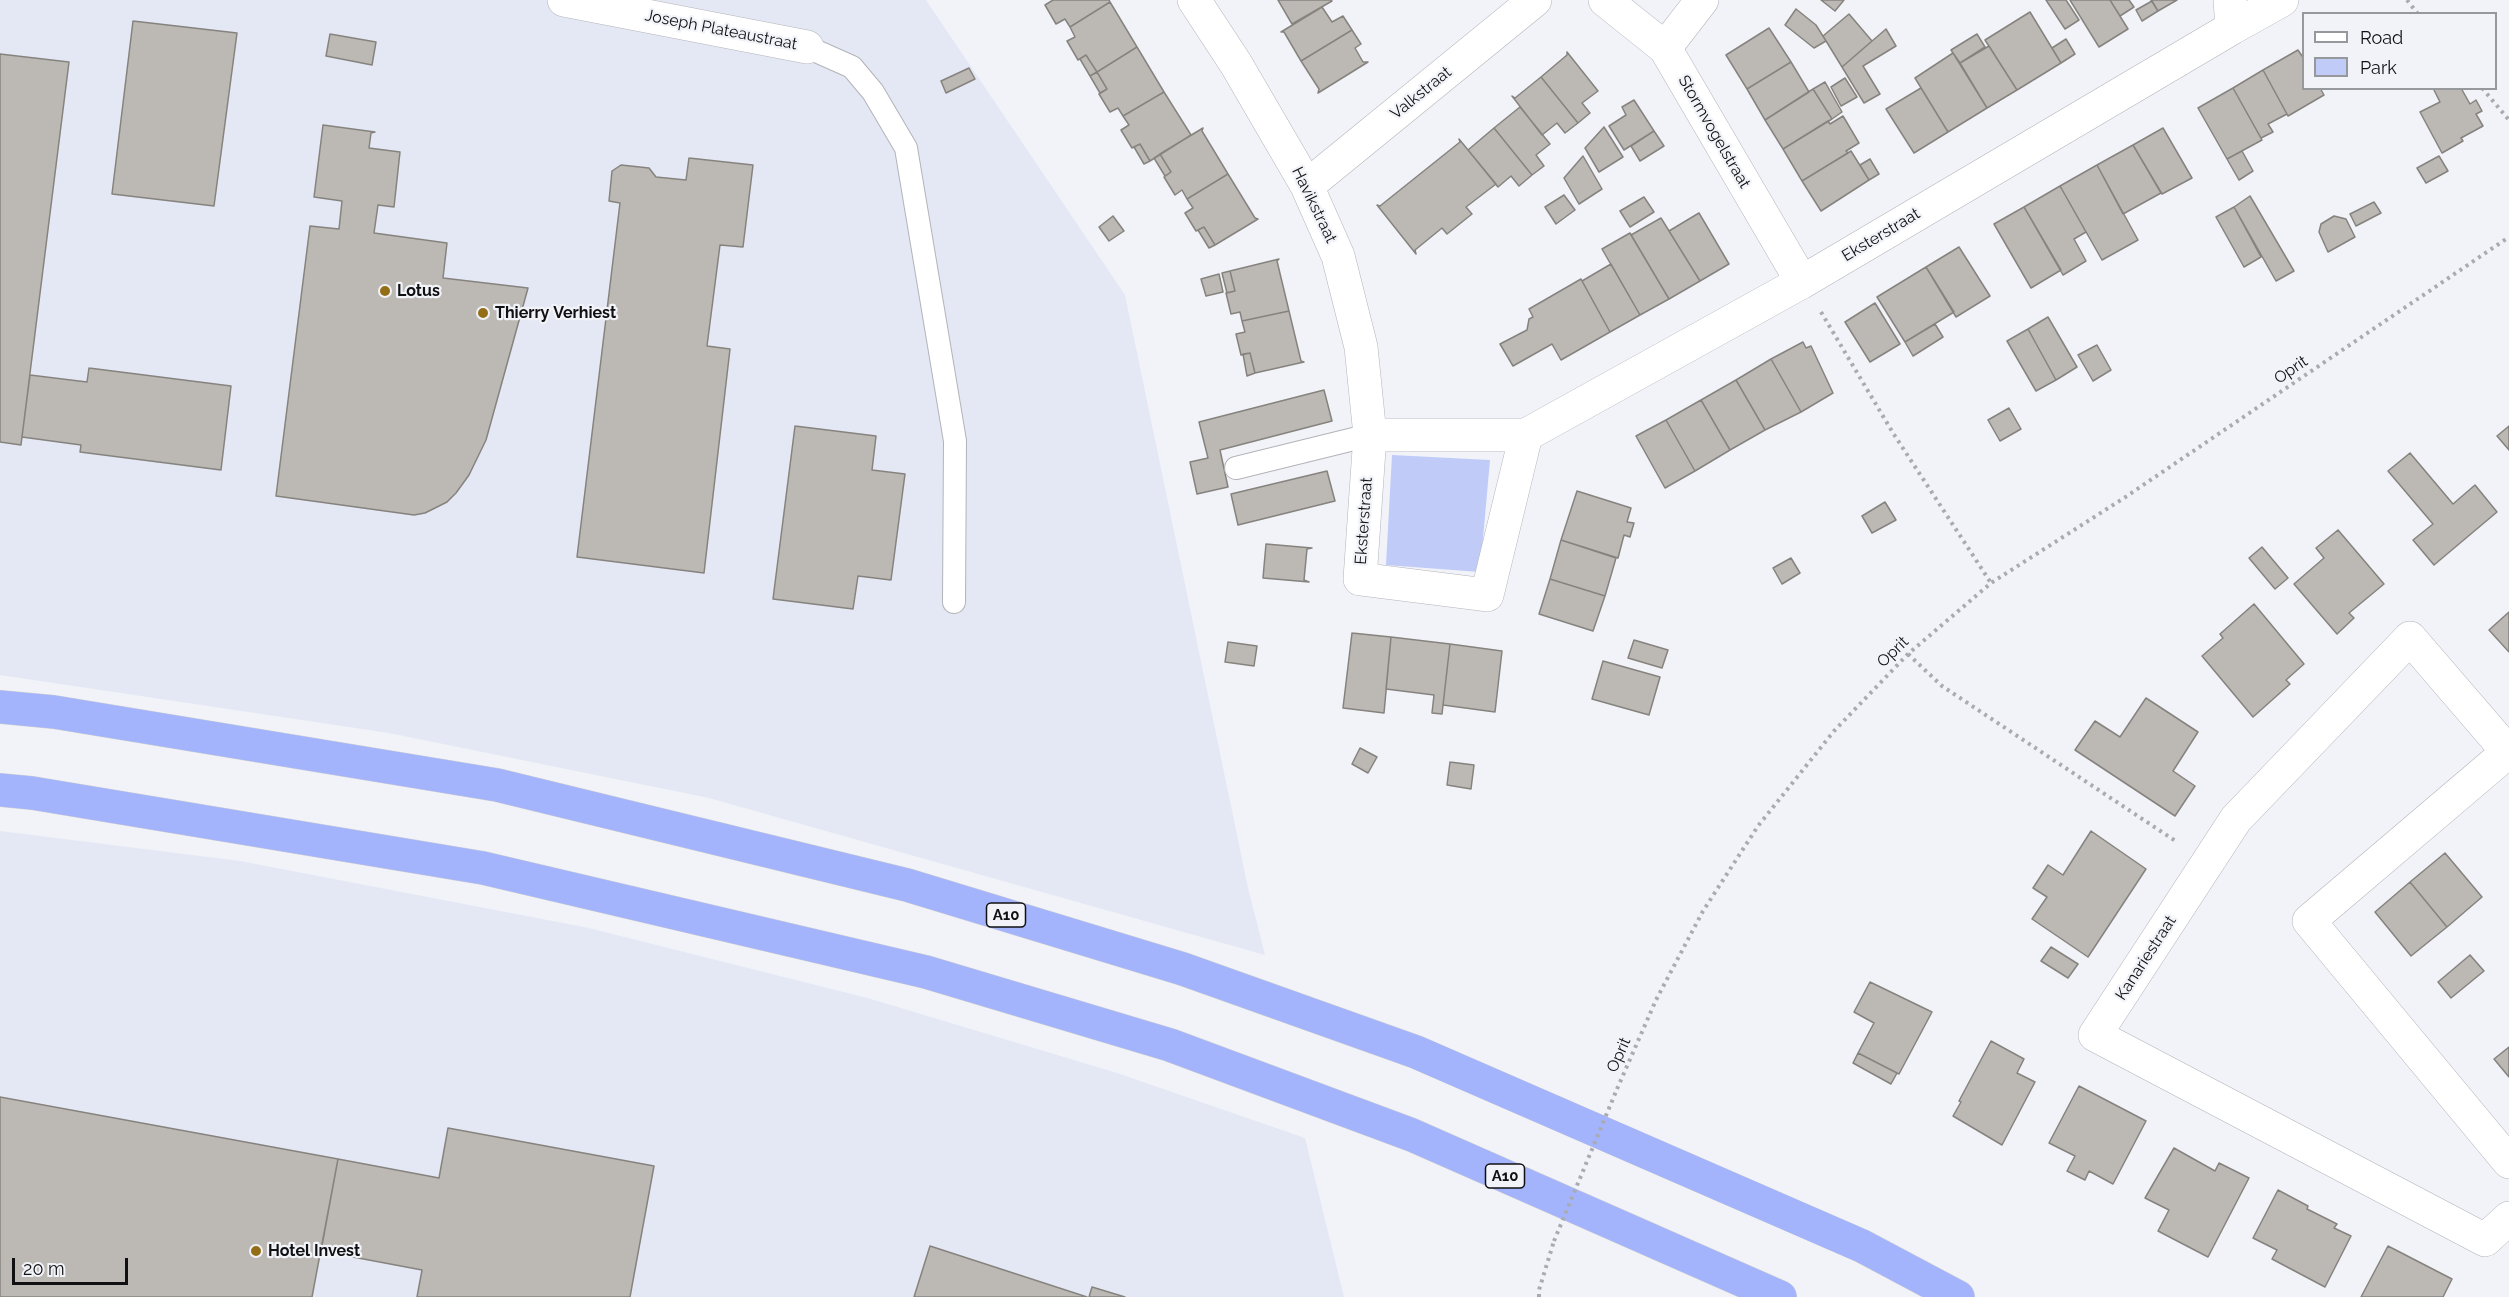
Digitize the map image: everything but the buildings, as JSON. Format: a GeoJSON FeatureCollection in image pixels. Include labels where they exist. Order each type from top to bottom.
{"type":"FeatureCollection","features":[{"type":"Feature","properties":{"kind":"highway","name":"A10"},"geometry":{"type":"LineString","coordinates":[[0,707],[54,712],[497,785],[919,889],[1183,969],[1416,1052],[1862,1246],[1958,1297]]}},
{"type":"Feature","properties":{"kind":"highway","name":"A10"},"geometry":{"type":"LineString","coordinates":[[0,790],[32,793],[483,868],[926,972],[1170,1045],[1401,1131],[1780,1297]]}},
{"type":"Feature","properties":{"kind":"street","name":"Joseph Plateaustraat"},"geometry":{"type":"LineString","coordinates":[[564,0],[807,47]]}},
{"type":"Feature","properties":{"kind":"street","name":"Havikstraat"},"geometry":{"type":"LineString","coordinates":[[1194,0],[1236,64],[1307,186],[1338,256],[1361,347],[1370,435]]}},
{"type":"Feature","properties":{"kind":"street","name":"Valkstraat"},"geometry":{"type":"LineString","coordinates":[[1307,186],[1535,0]]}},
{"type":"Feature","properties":{"kind":"street","name":"Stormvogelstraat"},"geometry":{"type":"LineString","coordinates":[[1605,0],[1665,48],[1802,282]]}},
{"type":"Feature","properties":{"kind":"street"},"geometry":{"type":"LineString","coordinates":[[1665,48],[1702,0]]}},
{"type":"Feature","properties":{"kind":"street","name":"Eksterstraat"},"geometry":{"type":"LineString","coordinates":[[1526,435],[1487,595],[1360,579],[1370,435],[1526,435],[1802,282],[2231,14],[2282,0]]}},
{"type":"Feature","properties":{"kind":"street","name":"Kanariestraat"},"geometry":{"type":"LineString","coordinates":[[2509,1162],[2309,921],[2509,751],[2410,638],[2236,819],[2096,1035],[2485,1240],[2509,1218]]}},
{"type":"Feature","properties":{"kind":"lane"},"geometry":{"type":"LineString","coordinates":[[807,47],[852,67],[873,92],[906,148],[955,441],[954,602]]}},
{"type":"Feature","properties":{"kind":"lane"},"geometry":{"type":"LineString","coordinates":[[1236,468],[1370,435]]}},
{"type":"Feature","properties":{"kind":"path"},"geometry":{"type":"LineString","coordinates":[[2406,0],[2416,12]]}},
{"type":"Feature","properties":{"kind":"path"},"geometry":{"type":"LineString","coordinates":[[2484,90],[2509,120]]}},
{"type":"Feature","properties":{"kind":"path","name":"Oprit"},"geometry":{"type":"LineString","coordinates":[[1539,1297],[1554,1241],[1656,1000],[1703,911],[1758,826],[1834,731],[1908,654],[1991,584],[2124,498],[2509,237]]}},
{"type":"Feature","properties":{"kind":"path"},"geometry":{"type":"LineString","coordinates":[[1802,282],[1893,433],[1991,584]]}},
{"type":"Feature","properties":{"kind":"path"},"geometry":{"type":"LineString","coordinates":[[1908,654],[1942,686],[2208,863]]}},
{"type":"Feature","properties":{"kind":"shaded area"},"geometry":{"type":"Polygon","coordinates":[[[0,0],[926,0],[1125,295],[1248,888],[1265,955],[709,798],[389,733],[0,675],[0,0]]]}},
{"type":"Feature","properties":{"kind":"shaded area"},"geometry":{"type":"Polygon","coordinates":[[[0,831],[240,861],[589,928],[871,999],[1117,1073],[1305,1138],[1344,1297],[0,1297],[0,831]]]}},
{"type":"Feature","properties":{"kind":"green space"},"geometry":{"type":"Polygon","coordinates":[[[1392,455],[1490,460],[1480,572],[1386,565],[1392,455]]]}},
{"type":"Feature","properties":{"kind":"place","name":"Lotus"},"geometry":{"type":"Point","coordinates":[385,291]}},
{"type":"Feature","properties":{"kind":"place","name":"Thierry Verhiest"},"geometry":{"type":"Point","coordinates":[483,313]}},
{"type":"Feature","properties":{"kind":"place","name":"Hotel Invest"},"geometry":{"type":"Point","coordinates":[256,1251]}}]}
